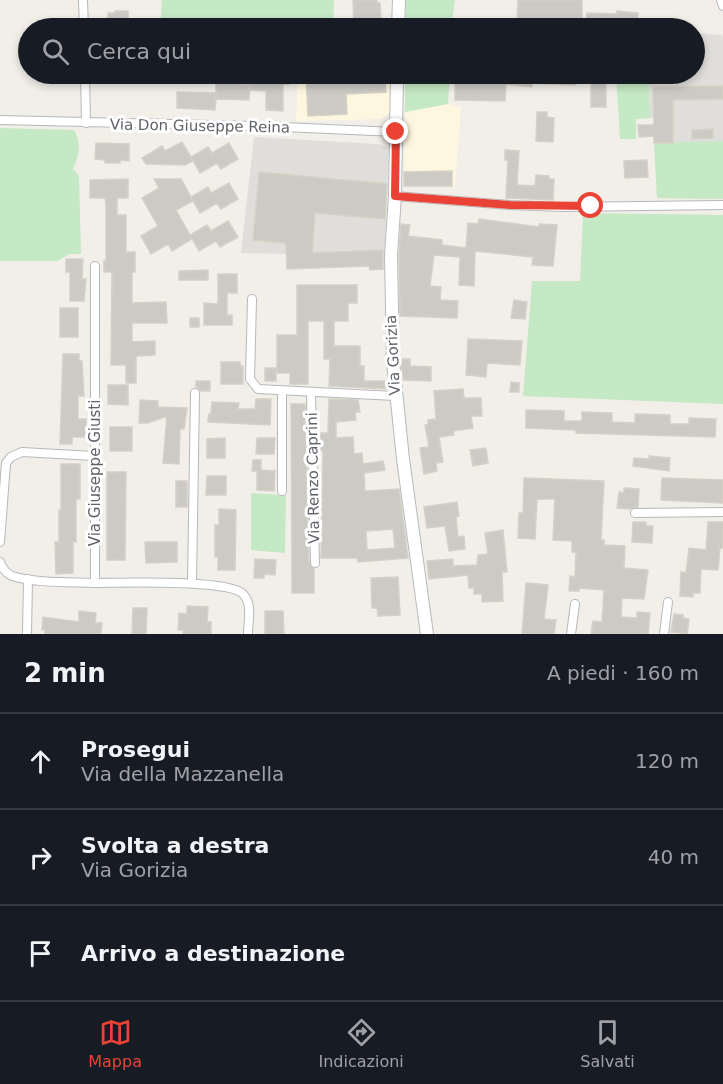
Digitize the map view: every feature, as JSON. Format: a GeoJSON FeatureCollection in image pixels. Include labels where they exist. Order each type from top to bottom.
{"type":"FeatureCollection","features":[{"type":"Feature","properties":{"kind":"street"},"geometry":{"type":"LineString","coordinates":[[83,0],[84,18]]}},
{"type":"Feature","properties":{"kind":"street"},"geometry":{"type":"LineString","coordinates":[[398,18],[399,0]]}},
{"type":"Feature","properties":{"kind":"street"},"geometry":{"type":"LineString","coordinates":[[721,0],[723,6]]}},
{"type":"Feature","properties":{"kind":"street"},"geometry":{"type":"LineString","coordinates":[[85,84],[86,123]]}},
{"type":"Feature","properties":{"kind":"street","name":"Via Gorizia"},"geometry":{"type":"LineString","coordinates":[[397,84],[391,264],[395,396],[427,634]]}},
{"type":"Feature","properties":{"kind":"street","name":"Via Don Giuseppe Reina"},"geometry":{"type":"LineString","coordinates":[[2,120],[260,126],[396,132]]}},
{"type":"Feature","properties":{"kind":"street"},"geometry":{"type":"LineString","coordinates":[[395,196],[562,207],[723,205]]}},
{"type":"Feature","properties":{"kind":"street","name":"Via Giuseppe Giusti"},"geometry":{"type":"LineString","coordinates":[[95,266],[95,583]]}},
{"type":"Feature","properties":{"kind":"street","name":"Via Renzo Caprini"},"geometry":{"type":"LineString","coordinates":[[252,299],[250,379],[258,389],[395,396]]}},
{"type":"Feature","properties":{"kind":"street","name":"Via Renzo Caprini"},"geometry":{"type":"LineString","coordinates":[[282,391],[282,491]]}},
{"type":"Feature","properties":{"kind":"street"},"geometry":{"type":"LineString","coordinates":[[192,583],[195,393]]}},
{"type":"Feature","properties":{"kind":"street","name":"Via Renzo Caprini"},"geometry":{"type":"LineString","coordinates":[[311,393],[315,563]]}},
{"type":"Feature","properties":{"kind":"street"},"geometry":{"type":"LineString","coordinates":[[0,542],[6,464],[11,457],[22,452],[94,456]]}},
{"type":"Feature","properties":{"kind":"street"},"geometry":{"type":"LineString","coordinates":[[635,513],[723,512]]}},
{"type":"Feature","properties":{"kind":"street"},"geometry":{"type":"LineString","coordinates":[[0,562],[6,572],[12,576],[28,579],[95,583],[192,583],[235,589],[242,593],[249,603],[248,634]]}},
{"type":"Feature","properties":{"kind":"street"},"geometry":{"type":"LineString","coordinates":[[27,634],[28,579]]}},
{"type":"Feature","properties":{"kind":"street"},"geometry":{"type":"LineString","coordinates":[[664,634],[668,602]]}},
{"type":"Feature","properties":{"kind":"street"},"geometry":{"type":"LineString","coordinates":[[571,634],[575,604]]}},
{"type":"Feature","properties":{"kind":"shaded area"},"geometry":{"type":"Polygon","coordinates":[[[705,34],[722,35],[723,199],[657,198],[654,118],[650,118],[649,84],[705,84],[705,34]]]}},
{"type":"Feature","properties":{"kind":"shaded area"},"geometry":{"type":"Polygon","coordinates":[[[298,84],[390,84],[391,112],[380,119],[296,121],[298,84]]]}},
{"type":"Feature","properties":{"kind":"shaded area"},"geometry":{"type":"Polygon","coordinates":[[[448,104],[461,107],[455,186],[404,186],[405,112],[448,104]]]}},
{"type":"Feature","properties":{"kind":"shaded area"},"geometry":{"type":"Polygon","coordinates":[[[254,137],[377,144],[389,147],[385,250],[286,254],[241,253],[254,137]]]}},
{"type":"Feature","properties":{"kind":"green space"},"geometry":{"type":"Polygon","coordinates":[[[162,0],[334,0],[333,18],[161,18],[162,0]]]}},
{"type":"Feature","properties":{"kind":"green space"},"geometry":{"type":"Polygon","coordinates":[[[406,0],[455,0],[452,18],[406,18],[406,0]]]}},
{"type":"Feature","properties":{"kind":"green space"},"geometry":{"type":"Polygon","coordinates":[[[405,84],[449,84],[448,104],[405,112],[405,84]]]}},
{"type":"Feature","properties":{"kind":"green space"},"geometry":{"type":"Polygon","coordinates":[[[617,84],[649,84],[650,118],[636,119],[636,139],[620,139],[617,84]]]}},
{"type":"Feature","properties":{"kind":"green space"},"geometry":{"type":"Polygon","coordinates":[[[0,128],[74,130],[79,145],[73,169],[79,176],[81,254],[70,254],[57,261],[0,261],[0,128]]]}},
{"type":"Feature","properties":{"kind":"green space"},"geometry":{"type":"Polygon","coordinates":[[[723,141],[723,199],[657,198],[654,143],[723,141]]]}},
{"type":"Feature","properties":{"kind":"green space"},"geometry":{"type":"Polygon","coordinates":[[[583,213],[723,215],[723,404],[523,396],[532,281],[580,281],[583,213]]]}},
{"type":"Feature","properties":{"kind":"green space"},"geometry":{"type":"Polygon","coordinates":[[[251,493],[286,495],[285,553],[251,550],[251,493]]]}},
{"type":"Feature","properties":{"kind":"building"},"geometry":{"type":"Polygon","coordinates":[[[353,0],[377,0],[377,3],[380,3],[381,18],[354,18],[353,0]]]}},
{"type":"Feature","properties":{"kind":"building"},"geometry":{"type":"Polygon","coordinates":[[[518,0],[582,0],[582,18],[517,18],[518,0]]]}},
{"type":"Feature","properties":{"kind":"building"},"geometry":{"type":"Polygon","coordinates":[[[115,11],[128,11],[128,18],[108,18],[108,13],[115,13],[115,11]]]}},
{"type":"Feature","properties":{"kind":"building"},"geometry":{"type":"Polygon","coordinates":[[[617,11],[638,13],[638,18],[586,18],[587,13],[617,14],[617,11]]]}},
{"type":"Feature","properties":{"kind":"building"},"geometry":{"type":"Polygon","coordinates":[[[216,84],[250,85],[249,100],[216,99],[215,110],[177,108],[177,92],[216,93],[216,84]]]}},
{"type":"Feature","properties":{"kind":"building"},"geometry":{"type":"Polygon","coordinates":[[[249,84],[283,84],[283,111],[266,110],[266,91],[249,90],[249,84]]]}},
{"type":"Feature","properties":{"kind":"building"},"geometry":{"type":"Polygon","coordinates":[[[306,84],[386,84],[386,92],[346,94],[347,114],[308,116],[306,84]]]}},
{"type":"Feature","properties":{"kind":"building"},"geometry":{"type":"Polygon","coordinates":[[[455,84],[506,84],[505,101],[455,100],[455,84]]]}},
{"type":"Feature","properties":{"kind":"building"},"geometry":{"type":"Polygon","coordinates":[[[506,84],[532,84],[532,87],[506,84]]]}},
{"type":"Feature","properties":{"kind":"building"},"geometry":{"type":"Polygon","coordinates":[[[591,84],[606,84],[606,107],[591,107],[591,84]]]}},
{"type":"Feature","properties":{"kind":"building"},"geometry":{"type":"Polygon","coordinates":[[[723,86],[723,99],[673,100],[673,143],[654,143],[654,136],[639,137],[638,125],[654,125],[653,87],[723,86]]]}},
{"type":"Feature","properties":{"kind":"building"},"geometry":{"type":"Polygon","coordinates":[[[537,112],[547,112],[547,117],[554,118],[553,142],[536,141],[537,112]]]}},
{"type":"Feature","properties":{"kind":"building"},"geometry":{"type":"Polygon","coordinates":[[[713,129],[713,138],[692,139],[692,130],[713,129]]]}},
{"type":"Feature","properties":{"kind":"building"},"geometry":{"type":"Polygon","coordinates":[[[182,142],[193,161],[185,165],[146,164],[142,158],[162,146],[165,151],[182,142]]]}},
{"type":"Feature","properties":{"kind":"building"},"geometry":{"type":"Polygon","coordinates":[[[96,143],[129,144],[129,161],[105,163],[105,160],[95,159],[96,143]]]}},
{"type":"Feature","properties":{"kind":"building"},"geometry":{"type":"Polygon","coordinates":[[[229,143],[238,159],[221,169],[217,163],[200,173],[191,157],[208,147],[212,153],[229,143]]]}},
{"type":"Feature","properties":{"kind":"building"},"geometry":{"type":"Polygon","coordinates":[[[505,150],[519,151],[517,185],[535,186],[536,175],[549,176],[549,179],[554,179],[553,200],[506,198],[508,160],[505,160],[505,150]]]}},
{"type":"Feature","properties":{"kind":"building"},"geometry":{"type":"Polygon","coordinates":[[[647,160],[648,177],[625,178],[624,161],[647,160]]]}},
{"type":"Feature","properties":{"kind":"building"},"geometry":{"type":"Polygon","coordinates":[[[452,171],[452,186],[404,186],[404,172],[452,171]]]}},
{"type":"Feature","properties":{"kind":"building"},"geometry":{"type":"Polygon","coordinates":[[[259,172],[387,184],[385,219],[315,213],[312,253],[383,250],[383,269],[370,270],[369,266],[287,269],[286,243],[253,240],[259,172]]]}},
{"type":"Feature","properties":{"kind":"building"},"geometry":{"type":"Polygon","coordinates":[[[128,179],[128,198],[117,198],[117,215],[126,215],[126,252],[135,252],[135,272],[132,272],[132,303],[166,302],[167,323],[132,323],[132,342],[155,341],[155,355],[136,356],[136,383],[126,383],[126,365],[111,365],[112,272],[104,272],[106,204],[105,198],[90,198],[90,180],[128,179]]]}},
{"type":"Feature","properties":{"kind":"building"},"geometry":{"type":"Polygon","coordinates":[[[154,179],[181,179],[193,201],[176,210],[192,239],[172,251],[168,244],[151,254],[141,236],[158,226],[142,198],[159,188],[154,179]]]}},
{"type":"Feature","properties":{"kind":"building"},"geometry":{"type":"Polygon","coordinates":[[[229,183],[238,199],[221,209],[217,203],[200,213],[191,197],[208,187],[211,193],[229,183]]]}},
{"type":"Feature","properties":{"kind":"building"},"geometry":{"type":"Polygon","coordinates":[[[479,219],[539,227],[539,224],[557,225],[553,266],[532,265],[533,257],[475,251],[474,286],[459,285],[460,257],[434,255],[430,286],[441,287],[440,300],[458,301],[457,318],[400,316],[401,224],[410,225],[408,236],[442,240],[442,245],[466,248],[468,223],[478,224],[479,219]]]}},
{"type":"Feature","properties":{"kind":"building"},"geometry":{"type":"Polygon","coordinates":[[[228,221],[238,237],[220,247],[216,241],[199,251],[190,235],[207,225],[211,231],[228,221]]]}},
{"type":"Feature","properties":{"kind":"building"},"geometry":{"type":"Polygon","coordinates":[[[66,259],[83,259],[82,279],[86,279],[84,301],[70,301],[70,272],[66,272],[66,259]]]}},
{"type":"Feature","properties":{"kind":"building"},"geometry":{"type":"Polygon","coordinates":[[[208,270],[208,280],[179,280],[179,271],[208,270]]]}},
{"type":"Feature","properties":{"kind":"building"},"geometry":{"type":"Polygon","coordinates":[[[218,274],[237,274],[237,293],[227,293],[227,315],[232,315],[232,325],[204,325],[204,303],[218,304],[218,274]]]}},
{"type":"Feature","properties":{"kind":"building"},"geometry":{"type":"Polygon","coordinates":[[[297,285],[357,285],[357,303],[348,303],[348,321],[334,321],[334,346],[360,346],[360,366],[364,366],[364,381],[387,381],[388,389],[329,386],[330,359],[324,359],[324,321],[308,321],[308,384],[290,384],[290,373],[277,373],[277,335],[297,335],[297,285]]]}},
{"type":"Feature","properties":{"kind":"building"},"geometry":{"type":"Polygon","coordinates":[[[514,300],[527,302],[525,319],[511,318],[514,300]]]}},
{"type":"Feature","properties":{"kind":"building"},"geometry":{"type":"Polygon","coordinates":[[[60,308],[78,308],[78,337],[60,337],[60,308]]]}},
{"type":"Feature","properties":{"kind":"building"},"geometry":{"type":"Polygon","coordinates":[[[190,318],[199,318],[199,327],[190,327],[190,318]]]}},
{"type":"Feature","properties":{"kind":"building"},"geometry":{"type":"Polygon","coordinates":[[[468,339],[522,341],[520,365],[487,363],[486,377],[466,375],[468,339]]]}},
{"type":"Feature","properties":{"kind":"building"},"geometry":{"type":"Polygon","coordinates":[[[63,354],[79,354],[79,361],[82,361],[84,396],[78,396],[78,419],[86,419],[86,437],[72,437],[72,444],[60,444],[63,354]]]}},
{"type":"Feature","properties":{"kind":"building"},"geometry":{"type":"Polygon","coordinates":[[[401,359],[410,359],[410,366],[431,367],[431,381],[403,380],[401,359]]]}},
{"type":"Feature","properties":{"kind":"building"},"geometry":{"type":"Polygon","coordinates":[[[221,362],[240,362],[240,366],[243,366],[243,384],[221,384],[221,362]]]}},
{"type":"Feature","properties":{"kind":"building"},"geometry":{"type":"Polygon","coordinates":[[[265,368],[276,368],[276,381],[265,381],[265,368]]]}},
{"type":"Feature","properties":{"kind":"building"},"geometry":{"type":"Polygon","coordinates":[[[196,381],[210,381],[210,391],[201,391],[196,387],[196,381]]]}},
{"type":"Feature","properties":{"kind":"building"},"geometry":{"type":"Polygon","coordinates":[[[511,382],[519,383],[519,392],[510,392],[511,382]]]}},
{"type":"Feature","properties":{"kind":"building"},"geometry":{"type":"Polygon","coordinates":[[[108,385],[128,385],[128,405],[108,404],[108,385]]]}},
{"type":"Feature","properties":{"kind":"building"},"geometry":{"type":"Polygon","coordinates":[[[463,389],[464,398],[481,398],[482,416],[471,416],[473,428],[453,431],[454,435],[439,437],[443,462],[436,463],[437,471],[424,474],[420,448],[429,447],[425,425],[428,425],[428,420],[436,419],[434,391],[463,389]]]}},
{"type":"Feature","properties":{"kind":"building"},"geometry":{"type":"Polygon","coordinates":[[[256,399],[271,399],[270,425],[208,422],[212,402],[239,403],[238,409],[255,409],[256,399]]]}},
{"type":"Feature","properties":{"kind":"building"},"geometry":{"type":"Polygon","coordinates":[[[329,399],[358,400],[360,412],[355,412],[356,420],[336,422],[336,438],[353,437],[354,454],[362,453],[363,464],[383,461],[385,470],[364,473],[365,491],[399,489],[408,558],[358,562],[357,558],[321,558],[323,451],[319,450],[318,433],[328,433],[329,399]],[[393,529],[366,531],[367,550],[395,548],[393,529]]]}},
{"type":"Feature","properties":{"kind":"building"},"geometry":{"type":"Polygon","coordinates":[[[140,400],[158,401],[158,407],[187,408],[184,429],[180,429],[179,464],[163,463],[167,416],[148,423],[139,423],[140,400]]]}},
{"type":"Feature","properties":{"kind":"building"},"geometry":{"type":"Polygon","coordinates":[[[291,404],[305,404],[309,563],[314,569],[314,593],[292,593],[291,404]]]}},
{"type":"Feature","properties":{"kind":"building"},"geometry":{"type":"Polygon","coordinates":[[[526,410],[564,411],[564,421],[582,421],[582,412],[612,413],[612,422],[635,423],[635,414],[670,415],[670,424],[689,424],[689,418],[716,419],[715,437],[576,433],[576,430],[526,428],[526,410]]]}},
{"type":"Feature","properties":{"kind":"building"},"geometry":{"type":"Polygon","coordinates":[[[110,427],[132,427],[132,451],[110,451],[110,427]]]}},
{"type":"Feature","properties":{"kind":"building"},"geometry":{"type":"Polygon","coordinates":[[[225,438],[225,458],[207,458],[207,439],[225,438]]]}},
{"type":"Feature","properties":{"kind":"building"},"geometry":{"type":"Polygon","coordinates":[[[257,438],[275,438],[274,454],[256,454],[257,438]]]}},
{"type":"Feature","properties":{"kind":"building"},"geometry":{"type":"Polygon","coordinates":[[[486,448],[488,463],[473,466],[470,450],[486,448]]]}},
{"type":"Feature","properties":{"kind":"building"},"geometry":{"type":"Polygon","coordinates":[[[649,456],[670,458],[669,471],[633,466],[634,458],[649,459],[649,456]]]}},
{"type":"Feature","properties":{"kind":"building"},"geometry":{"type":"Polygon","coordinates":[[[253,460],[261,460],[261,470],[275,471],[274,491],[257,490],[257,471],[252,471],[253,460]]]}},
{"type":"Feature","properties":{"kind":"building"},"geometry":{"type":"Polygon","coordinates":[[[61,464],[80,464],[80,499],[76,499],[73,573],[56,574],[55,542],[59,542],[61,464]]]}},
{"type":"Feature","properties":{"kind":"building"},"geometry":{"type":"Polygon","coordinates":[[[107,472],[126,472],[125,560],[107,560],[107,472]]]}},
{"type":"Feature","properties":{"kind":"building"},"geometry":{"type":"Polygon","coordinates":[[[207,476],[226,476],[226,495],[206,495],[207,476]]]}},
{"type":"Feature","properties":{"kind":"building"},"geometry":{"type":"Polygon","coordinates":[[[524,478],[604,481],[601,540],[604,540],[604,545],[625,546],[624,568],[648,570],[644,599],[622,598],[621,617],[637,618],[637,612],[650,613],[648,634],[591,634],[593,621],[602,622],[604,590],[579,588],[579,591],[569,591],[570,576],[575,577],[576,552],[572,552],[572,541],[553,540],[555,499],[537,499],[535,539],[518,538],[519,513],[523,513],[524,478]]]}},
{"type":"Feature","properties":{"kind":"building"},"geometry":{"type":"Polygon","coordinates":[[[662,478],[723,480],[723,503],[661,500],[662,478]]]}},
{"type":"Feature","properties":{"kind":"building"},"geometry":{"type":"Polygon","coordinates":[[[176,481],[187,481],[187,507],[176,507],[176,481]]]}},
{"type":"Feature","properties":{"kind":"building"},"geometry":{"type":"Polygon","coordinates":[[[624,488],[639,489],[638,507],[617,508],[619,492],[624,493],[624,488]]]}},
{"type":"Feature","properties":{"kind":"building"},"geometry":{"type":"Polygon","coordinates":[[[457,502],[458,537],[464,536],[465,549],[449,551],[445,526],[427,528],[424,507],[457,502]]]}},
{"type":"Feature","properties":{"kind":"building"},"geometry":{"type":"Polygon","coordinates":[[[219,509],[236,510],[235,570],[218,570],[218,557],[215,557],[215,525],[219,525],[219,509]]]}},
{"type":"Feature","properties":{"kind":"building"},"geometry":{"type":"Polygon","coordinates":[[[633,522],[646,522],[646,526],[653,526],[652,543],[632,542],[633,522]]]}},
{"type":"Feature","properties":{"kind":"building"},"geometry":{"type":"Polygon","coordinates":[[[708,522],[723,522],[723,548],[720,548],[718,570],[701,569],[700,593],[693,593],[693,597],[680,596],[681,572],[686,573],[689,548],[706,550],[708,522]]]}},
{"type":"Feature","properties":{"kind":"building"},"geometry":{"type":"Polygon","coordinates":[[[503,530],[507,572],[502,572],[503,601],[482,602],[482,594],[474,594],[474,588],[469,588],[468,575],[429,579],[427,561],[453,559],[453,566],[477,565],[478,555],[488,554],[485,533],[503,530]]]}},
{"type":"Feature","properties":{"kind":"building"},"geometry":{"type":"Polygon","coordinates":[[[145,542],[177,542],[177,562],[146,563],[145,542]]]}},
{"type":"Feature","properties":{"kind":"building"},"geometry":{"type":"Polygon","coordinates":[[[255,559],[276,560],[275,575],[264,574],[264,578],[254,578],[255,559]]]}},
{"type":"Feature","properties":{"kind":"building"},"geometry":{"type":"Polygon","coordinates":[[[398,577],[400,615],[378,616],[377,608],[372,608],[371,578],[398,577]]]}},
{"type":"Feature","properties":{"kind":"building"},"geometry":{"type":"Polygon","coordinates":[[[526,583],[548,585],[544,619],[556,620],[554,634],[522,634],[526,583]]]}},
{"type":"Feature","properties":{"kind":"building"},"geometry":{"type":"Polygon","coordinates":[[[187,606],[208,607],[207,622],[211,622],[211,634],[183,634],[183,630],[178,630],[179,613],[187,614],[187,606]]]}},
{"type":"Feature","properties":{"kind":"building"},"geometry":{"type":"Polygon","coordinates":[[[133,608],[147,608],[146,634],[132,634],[133,608]]]}},
{"type":"Feature","properties":{"kind":"building"},"geometry":{"type":"Polygon","coordinates":[[[79,611],[96,613],[95,623],[102,623],[101,634],[45,634],[45,630],[42,630],[43,617],[79,622],[79,611]]]}},
{"type":"Feature","properties":{"kind":"building"},"geometry":{"type":"Polygon","coordinates":[[[265,611],[283,611],[284,634],[265,634],[265,611]]]}},
{"type":"Feature","properties":{"kind":"building"},"geometry":{"type":"Polygon","coordinates":[[[674,614],[683,615],[683,618],[689,619],[687,634],[671,632],[674,614]]]}},
{"type":"Feature","properties":{"kind":"route"},"geometry":{"type":"LineString","coordinates":[[396,132],[395,196],[510,205],[591,206]]}}]}
